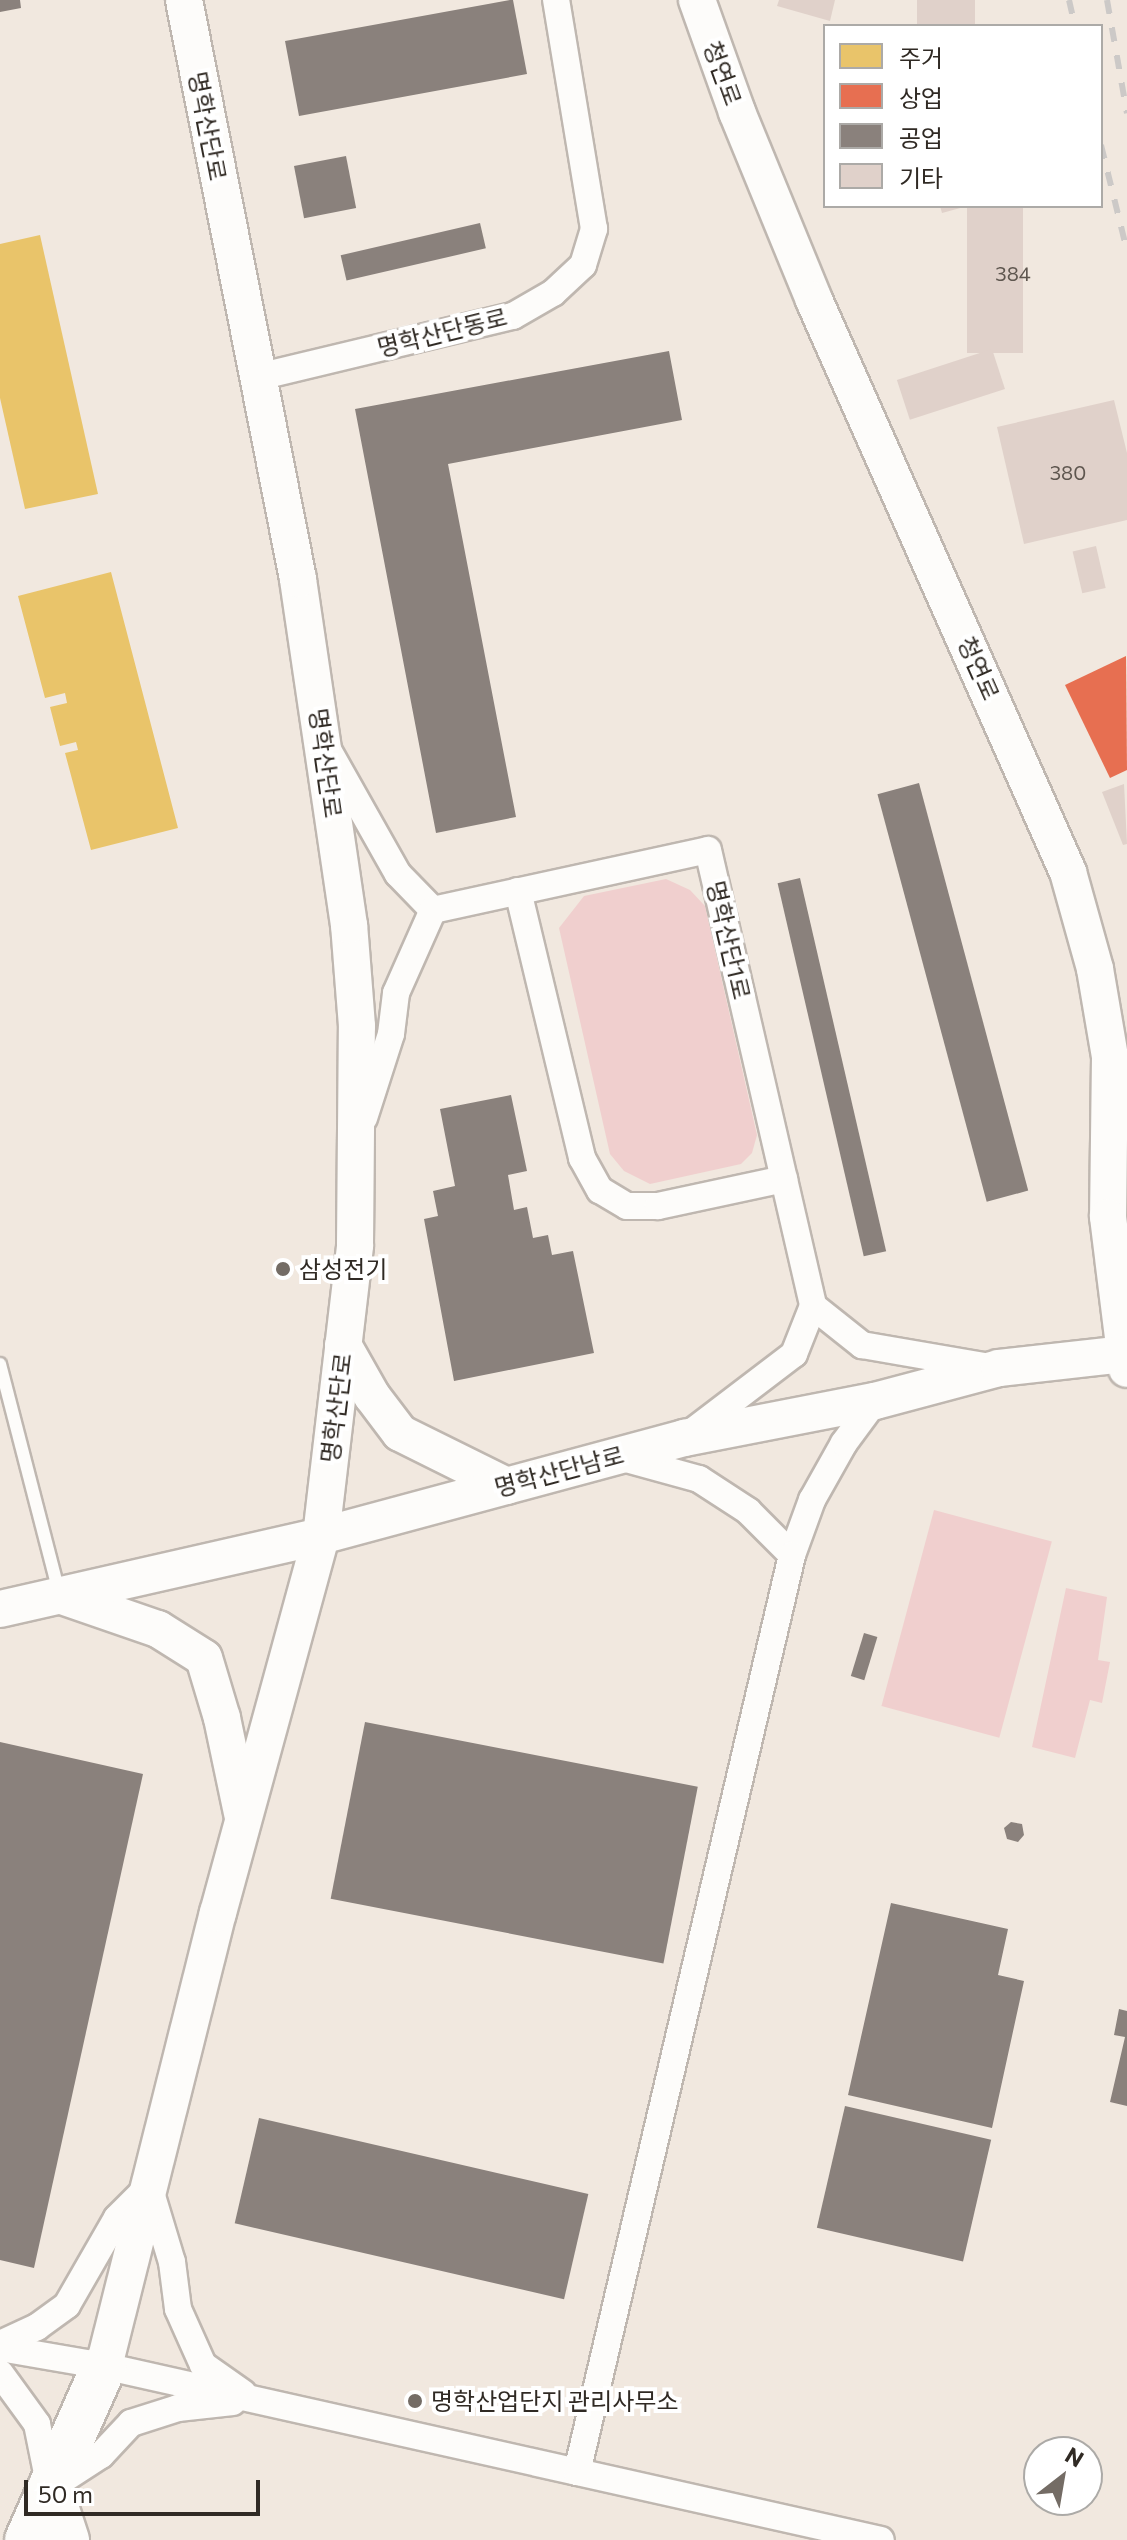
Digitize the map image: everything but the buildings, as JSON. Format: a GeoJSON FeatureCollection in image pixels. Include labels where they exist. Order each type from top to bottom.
{"type":"FeatureCollection","features":[{"type":"Feature","properties":{"kind":"highway"},"geometry":{"type":"LineString","coordinates":[[27,2540],[104,2366]]}},
{"type":"Feature","properties":{"kind":"highway"},"geometry":{"type":"LineString","coordinates":[[12,2540],[50,2488]]}},
{"type":"Feature","properties":{"kind":"highway"},"geometry":{"type":"LineString","coordinates":[[50,2488],[67,2540]]}},
{"type":"Feature","properties":{"kind":"street","name":"명학산단로"},"geometry":{"type":"LineString","coordinates":[[104,2366],[243,1821],[321,1536],[355,1245],[357,1026],[349,925],[298,579],[184,0]]}},
{"type":"Feature","properties":{"kind":"street","name":"명학산단동로"},"geometry":{"type":"LineString","coordinates":[[258,377],[513,316],[553,293],[583,265],[594,229],[556,0]]}},
{"type":"Feature","properties":{"kind":"street","name":"청연로"},"geometry":{"type":"LineString","coordinates":[[697,0],[737,112],[814,300],[1068,872],[1095,969],[1110,1057],[1108,1217],[1125,1362]]}},
{"type":"Feature","properties":{"kind":"street"},"geometry":{"type":"LineString","coordinates":[[322,739],[398,874],[433,910],[396,993],[391,1034],[358,1140]]}},
{"type":"Feature","properties":{"kind":"street","name":"명학산단1로"},"geometry":{"type":"LineString","coordinates":[[433,910],[708,850],[813,1306]]}},
{"type":"Feature","properties":{"kind":"street"},"geometry":{"type":"LineString","coordinates":[[518,891],[582,1158],[600,1190],[627,1206],[658,1206],[784,1179]]}},
{"type":"Feature","properties":{"kind":"street"},"geometry":{"type":"LineString","coordinates":[[684,1438],[794,1354],[813,1306],[862,1345],[999,1368]]}},
{"type":"Feature","properties":{"kind":"street"},"geometry":{"type":"LineString","coordinates":[[343,1345],[372,1396],[400,1433],[507,1486]]}},
{"type":"Feature","properties":{"kind":"street","name":"명학산단남로"},"geometry":{"type":"LineString","coordinates":[[0,1609],[321,1536],[684,1438],[875,1401],[999,1368],[1125,1362]]}},
{"type":"Feature","properties":{"kind":"street"},"geometry":{"type":"LineString","coordinates":[[577,2472],[792,1555],[812,1500],[844,1443],[875,1401]]}},
{"type":"Feature","properties":{"kind":"street"},"geometry":{"type":"LineString","coordinates":[[615,1456],[699,1479],[748,1511],[792,1555]]}},
{"type":"Feature","properties":{"kind":"street"},"geometry":{"type":"LineString","coordinates":[[59,1595],[158,1629],[204,1658],[222,1718],[243,1821]]}},
{"type":"Feature","properties":{"kind":"street"},"geometry":{"type":"LineString","coordinates":[[0,2346],[37,2327],[67,2305],[117,2218],[149,2186],[172,2262],[178,2309],[203,2365],[252,2399]]}},
{"type":"Feature","properties":{"kind":"street"},"geometry":{"type":"LineString","coordinates":[[0,2346],[104,2366],[881,2540]]}},
{"type":"Feature","properties":{"kind":"street"},"geometry":{"type":"LineString","coordinates":[[0,2373],[37,2424],[50,2488],[101,2455],[131,2423],[178,2408],[252,2399]]}},
{"type":"Feature","properties":{"kind":"lane"},"geometry":{"type":"LineString","coordinates":[[0,1364],[59,1595]]}},
{"type":"Feature","properties":{"kind":"shaded area"},"geometry":{"type":"Polygon","coordinates":[[[666,879],[690,890],[705,906],[757,1135],[752,1153],[741,1164],[650,1184],[624,1171],[610,1154],[559,928],[584,896],[666,879]]]}},
{"type":"Feature","properties":{"kind":"shaded area"},"geometry":{"type":"Polygon","coordinates":[[[934,1510],[1052,1542],[999,1738],[881,1706],[934,1510]]]}},
{"type":"Feature","properties":{"kind":"shaded area"},"geometry":{"type":"Polygon","coordinates":[[[1066,1588],[1107,1597],[1098,1660],[1110,1662],[1102,1703],[1090,1700],[1075,1758],[1032,1747],[1066,1588]]]}},
{"type":"Feature","properties":{"kind":"railway"},"geometry":{"type":"LineString","coordinates":[[1069,0],[1075,24]]}},
{"type":"Feature","properties":{"kind":"railway"},"geometry":{"type":"LineString","coordinates":[[1107,0],[1127,113]]}},
{"type":"Feature","properties":{"kind":"railway"},"geometry":{"type":"LineString","coordinates":[[1103,153],[1127,251]]}},
{"type":"Feature","properties":{"kind":"place","name":"삼성전기"},"geometry":{"type":"Point","coordinates":[283,1269]}},
{"type":"Feature","properties":{"kind":"place","name":"명학산업단지 관리사무소"},"geometry":{"type":"Point","coordinates":[415,2401]}}]}
